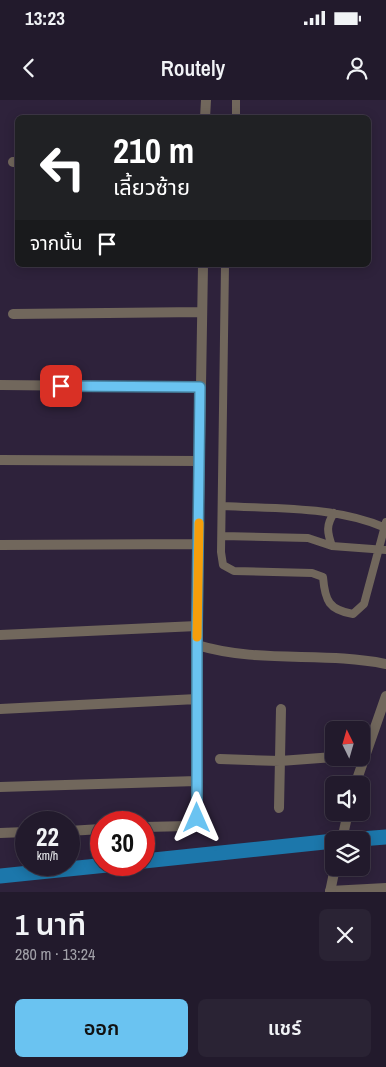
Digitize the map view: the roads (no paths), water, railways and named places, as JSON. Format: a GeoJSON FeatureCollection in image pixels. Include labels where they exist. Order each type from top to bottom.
{"type":"FeatureCollection","features":[{"type":"Feature","properties":{"kind":"street"},"geometry":{"type":"LineString","coordinates":[[205,115],[206,100]]}},
{"type":"Feature","properties":{"kind":"street"},"geometry":{"type":"LineString","coordinates":[[155,828],[190,826],[196,823],[199,461],[203,267]]}},
{"type":"Feature","properties":{"kind":"street"},"geometry":{"type":"LineString","coordinates":[[13,314],[202,312]]}},
{"type":"Feature","properties":{"kind":"street"},"geometry":{"type":"LineString","coordinates":[[1,385],[200,387]]}},
{"type":"Feature","properties":{"kind":"street"},"geometry":{"type":"LineString","coordinates":[[0,460],[199,461]]}},
{"type":"Feature","properties":{"kind":"street"},"geometry":{"type":"LineString","coordinates":[[0,545],[198,544]]}},
{"type":"Feature","properties":{"kind":"street"},"geometry":{"type":"LineString","coordinates":[[0,635],[197,626]]}},
{"type":"Feature","properties":{"kind":"street"},"geometry":{"type":"LineString","coordinates":[[197,645],[246,656],[365,660],[386,664]]}},
{"type":"Feature","properties":{"kind":"street"},"geometry":{"type":"LineString","coordinates":[[370,736],[386,696]]}},
{"type":"Feature","properties":{"kind":"street"},"geometry":{"type":"LineString","coordinates":[[0,709],[197,700]]}},
{"type":"Feature","properties":{"kind":"street"},"geometry":{"type":"LineString","coordinates":[[279,808],[280,709]]}},
{"type":"Feature","properties":{"kind":"street"},"geometry":{"type":"LineString","coordinates":[[220,759],[280,761],[325,758]]}},
{"type":"Feature","properties":{"kind":"street"},"geometry":{"type":"LineString","coordinates":[[0,787],[197,781]]}},
{"type":"Feature","properties":{"kind":"street"},"geometry":{"type":"LineString","coordinates":[[0,833],[15,832]]}},
{"type":"Feature","properties":{"kind":"street"},"geometry":{"type":"LineString","coordinates":[[333,876],[330,892],[386,888]]}},
{"type":"Feature","properties":{"kind":"lane"},"geometry":{"type":"LineString","coordinates":[[236,100],[236,115]]}},
{"type":"Feature","properties":{"kind":"lane"},"geometry":{"type":"LineString","coordinates":[[222,506],[334,513],[353,516],[386,526],[382,549],[364,604],[353,614],[339,612],[328,603],[323,577],[312,573],[234,571],[223,565],[222,506],[225,267]]}},
{"type":"Feature","properties":{"kind":"lane"},"geometry":{"type":"LineString","coordinates":[[332,546],[327,532],[327,523],[334,513]]}},
{"type":"Feature","properties":{"kind":"lane"},"geometry":{"type":"LineString","coordinates":[[222,536],[308,538],[332,546],[382,549]]}},
{"type":"Feature","properties":{"kind":"waterway"},"geometry":{"type":"LineString","coordinates":[[370,838],[386,837]]}},
{"type":"Feature","properties":{"kind":"waterway"},"geometry":{"type":"LineString","coordinates":[[155,860],[325,842]]}},
{"type":"Feature","properties":{"kind":"waterway"},"geometry":{"type":"LineString","coordinates":[[0,876],[90,867]]}}]}
